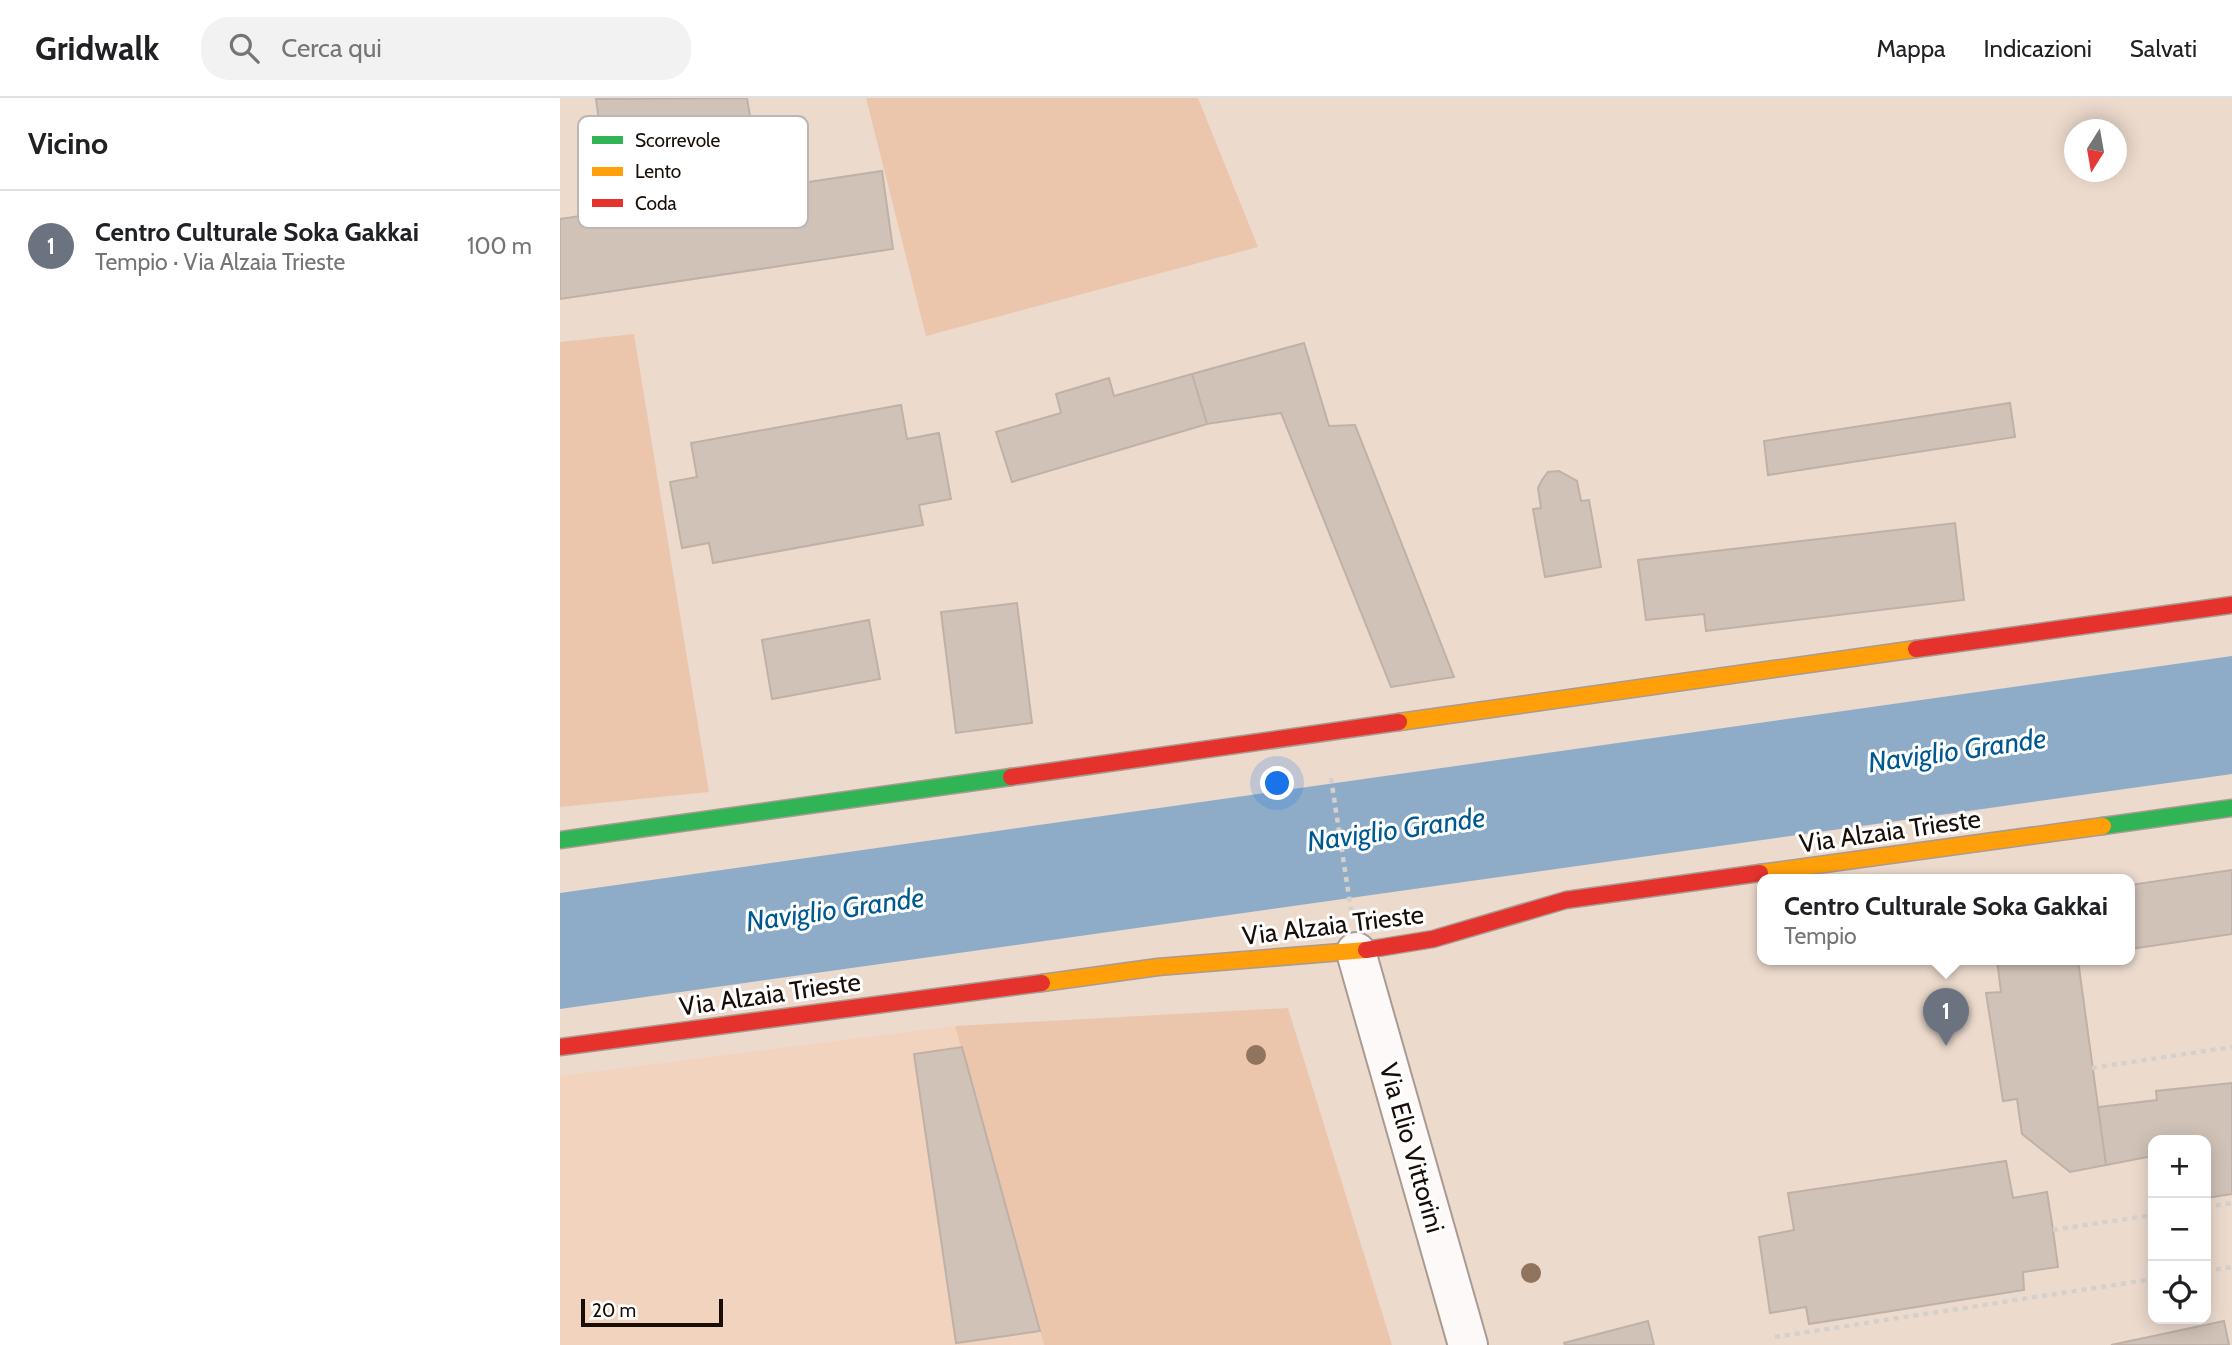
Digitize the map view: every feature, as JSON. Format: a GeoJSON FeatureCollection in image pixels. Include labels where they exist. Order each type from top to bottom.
{"type":"FeatureCollection","features":[{"type":"Feature","properties":{"kind":"street"},"geometry":{"type":"LineString","coordinates":[[560,840],[2232,605]]}},
{"type":"Feature","properties":{"kind":"street","name":"Via Alzaia Trieste"},"geometry":{"type":"LineString","coordinates":[[560,1047],[1158,967],[1354,935],[1433,939],[1566,900],[2232,808]]}},
{"type":"Feature","properties":{"kind":"street","name":"Via Elio Vittorini"},"geometry":{"type":"LineString","coordinates":[[1354,935],[1468,1345]]}},
{"type":"Feature","properties":{"kind":"path"},"geometry":{"type":"LineString","coordinates":[[1331,778],[1354,935]]}},
{"type":"Feature","properties":{"kind":"path"},"geometry":{"type":"LineString","coordinates":[[2092,1068],[2232,1047]]}},
{"type":"Feature","properties":{"kind":"path"},"geometry":{"type":"LineString","coordinates":[[2211,1206],[2232,1203]]}},
{"type":"Feature","properties":{"kind":"path"},"geometry":{"type":"LineString","coordinates":[[2053,1230],[2148,1215]]}},
{"type":"Feature","properties":{"kind":"path"},"geometry":{"type":"LineString","coordinates":[[2211,1270],[2232,1267]]}},
{"type":"Feature","properties":{"kind":"path"},"geometry":{"type":"LineString","coordinates":[[1775,1337],[2148,1280]]}},
{"type":"Feature","properties":{"kind":"shaded area"},"geometry":{"type":"Polygon","coordinates":[[[866,98],[1198,98],[1258,247],[926,336],[866,98]]]}},
{"type":"Feature","properties":{"kind":"shaded area"},"geometry":{"type":"Polygon","coordinates":[[[634,334],[709,792],[560,807],[560,342],[634,334]]]}},
{"type":"Feature","properties":{"kind":"shaded area"},"geometry":{"type":"Polygon","coordinates":[[[1288,1008],[1392,1345],[1044,1345],[955,1026],[1288,1008]]]}},
{"type":"Feature","properties":{"kind":"shaded area"},"geometry":{"type":"Polygon","coordinates":[[[955,1026],[1044,1345],[560,1345],[560,1076],[955,1026]]]}},
{"type":"Feature","properties":{"kind":"water","name":"Naviglio Grande"},"geometry":{"type":"Polygon","coordinates":[[[2232,656],[2232,774],[560,1009],[560,893],[2232,656]]]}},
{"type":"Feature","properties":{"kind":"building"},"geometry":{"type":"Polygon","coordinates":[[[747,98],[750,116],[598,116],[596,99],[747,98]]]}},
{"type":"Feature","properties":{"kind":"building"},"geometry":{"type":"Polygon","coordinates":[[[882,171],[893,249],[560,299],[560,219],[578,216],[578,228],[808,228],[808,182],[882,171]]]}},
{"type":"Feature","properties":{"kind":"building"},"geometry":{"type":"Polygon","coordinates":[[[1304,343],[1329,426],[1355,425],[1454,677],[1391,687],[1281,413],[1207,424],[1192,374],[1304,343]]]}},
{"type":"Feature","properties":{"kind":"building"},"geometry":{"type":"Polygon","coordinates":[[[1192,374],[1207,424],[1012,482],[996,432],[1061,413],[1056,394],[1109,378],[1114,396],[1192,374]]]}},
{"type":"Feature","properties":{"kind":"building"},"geometry":{"type":"Polygon","coordinates":[[[2010,403],[2015,437],[1768,475],[1764,441],[2010,403]]]}},
{"type":"Feature","properties":{"kind":"building"},"geometry":{"type":"Polygon","coordinates":[[[901,405],[907,439],[939,433],[951,499],[919,505],[923,525],[713,563],[709,543],[682,548],[670,482],[697,477],[691,443],[901,405]]]}},
{"type":"Feature","properties":{"kind":"building"},"geometry":{"type":"Polygon","coordinates":[[[1559,471],[1577,481],[1581,501],[1589,500],[1601,567],[1545,577],[1533,509],[1541,508],[1538,488],[1542,480],[1548,472],[1559,471]]]}},
{"type":"Feature","properties":{"kind":"building"},"geometry":{"type":"Polygon","coordinates":[[[1955,523],[1964,600],[1706,631],[1704,614],[1646,620],[1638,560],[1955,523]]]}},
{"type":"Feature","properties":{"kind":"building"},"geometry":{"type":"Polygon","coordinates":[[[1017,603],[1032,723],[956,733],[941,612],[1017,603]]]}},
{"type":"Feature","properties":{"kind":"building"},"geometry":{"type":"Polygon","coordinates":[[[869,620],[880,679],[772,699],[762,640],[869,620]]]}},
{"type":"Feature","properties":{"kind":"building"},"geometry":{"type":"Polygon","coordinates":[[[2232,870],[2232,934],[2135,948],[2135,884],[2232,870]]]}},
{"type":"Feature","properties":{"kind":"building"},"geometry":{"type":"Polygon","coordinates":[[[1998,965],[2079,965],[2106,1165],[2070,1172],[2022,1134],[2017,1099],[2003,1101],[1986,993],[2001,992],[1998,965]]]}},
{"type":"Feature","properties":{"kind":"building"},"geometry":{"type":"Polygon","coordinates":[[[962,1047],[1040,1331],[956,1343],[914,1054],[962,1047]]]}},
{"type":"Feature","properties":{"kind":"building"},"geometry":{"type":"Polygon","coordinates":[[[2232,1083],[2232,1194],[2211,1197],[2211,1135],[2148,1135],[2148,1157],[2106,1165],[2098,1107],[2157,1100],[2156,1091],[2232,1083]]]}},
{"type":"Feature","properties":{"kind":"building"},"geometry":{"type":"Polygon","coordinates":[[[2006,1161],[2013,1198],[2047,1192],[2053,1230],[2058,1267],[2023,1272],[2024,1290],[1809,1324],[1806,1307],[1770,1313],[1759,1237],[1794,1230],[1788,1193],[2006,1161]]]}},
{"type":"Feature","properties":{"kind":"building"},"geometry":{"type":"Polygon","coordinates":[[[1648,1321],[1654,1345],[1564,1343],[1648,1321]]]}},
{"type":"Feature","properties":{"kind":"building"},"geometry":{"type":"Polygon","coordinates":[[[2224,1321],[2229,1345],[2111,1345],[2211,1324],[2224,1321]]]}},
{"type":"Feature","properties":{"kind":"traffic: fast"},"geometry":{"type":"LineString","coordinates":[[560,840],[1011,777]]}},
{"type":"Feature","properties":{"kind":"traffic: fast"},"geometry":{"type":"LineString","coordinates":[[2103,826],[2232,808]]}},
{"type":"Feature","properties":{"kind":"traffic: slow"},"geometry":{"type":"LineString","coordinates":[[1399,722],[1916,649]]}},
{"type":"Feature","properties":{"kind":"traffic: slow"},"geometry":{"type":"LineString","coordinates":[[1760,873],[2103,826]]}},
{"type":"Feature","properties":{"kind":"traffic: slow"},"geometry":{"type":"LineString","coordinates":[[1042,983],[1158,967],[1366,950]]}},
{"type":"Feature","properties":{"kind":"traffic: jam"},"geometry":{"type":"LineString","coordinates":[[1916,649],[2232,605]]}},
{"type":"Feature","properties":{"kind":"traffic: jam"},"geometry":{"type":"LineString","coordinates":[[1011,777],[1399,722]]}},
{"type":"Feature","properties":{"kind":"traffic: jam"},"geometry":{"type":"LineString","coordinates":[[1366,950],[1433,939],[1566,900],[1760,873]]}},
{"type":"Feature","properties":{"kind":"traffic: jam"},"geometry":{"type":"LineString","coordinates":[[560,1047],[1042,983]]}},
{"type":"Feature","properties":{"kind":"place","name":"Centro Culturale Soka Gakkai"},"geometry":{"type":"Point","coordinates":[1946,1046]}}]}
